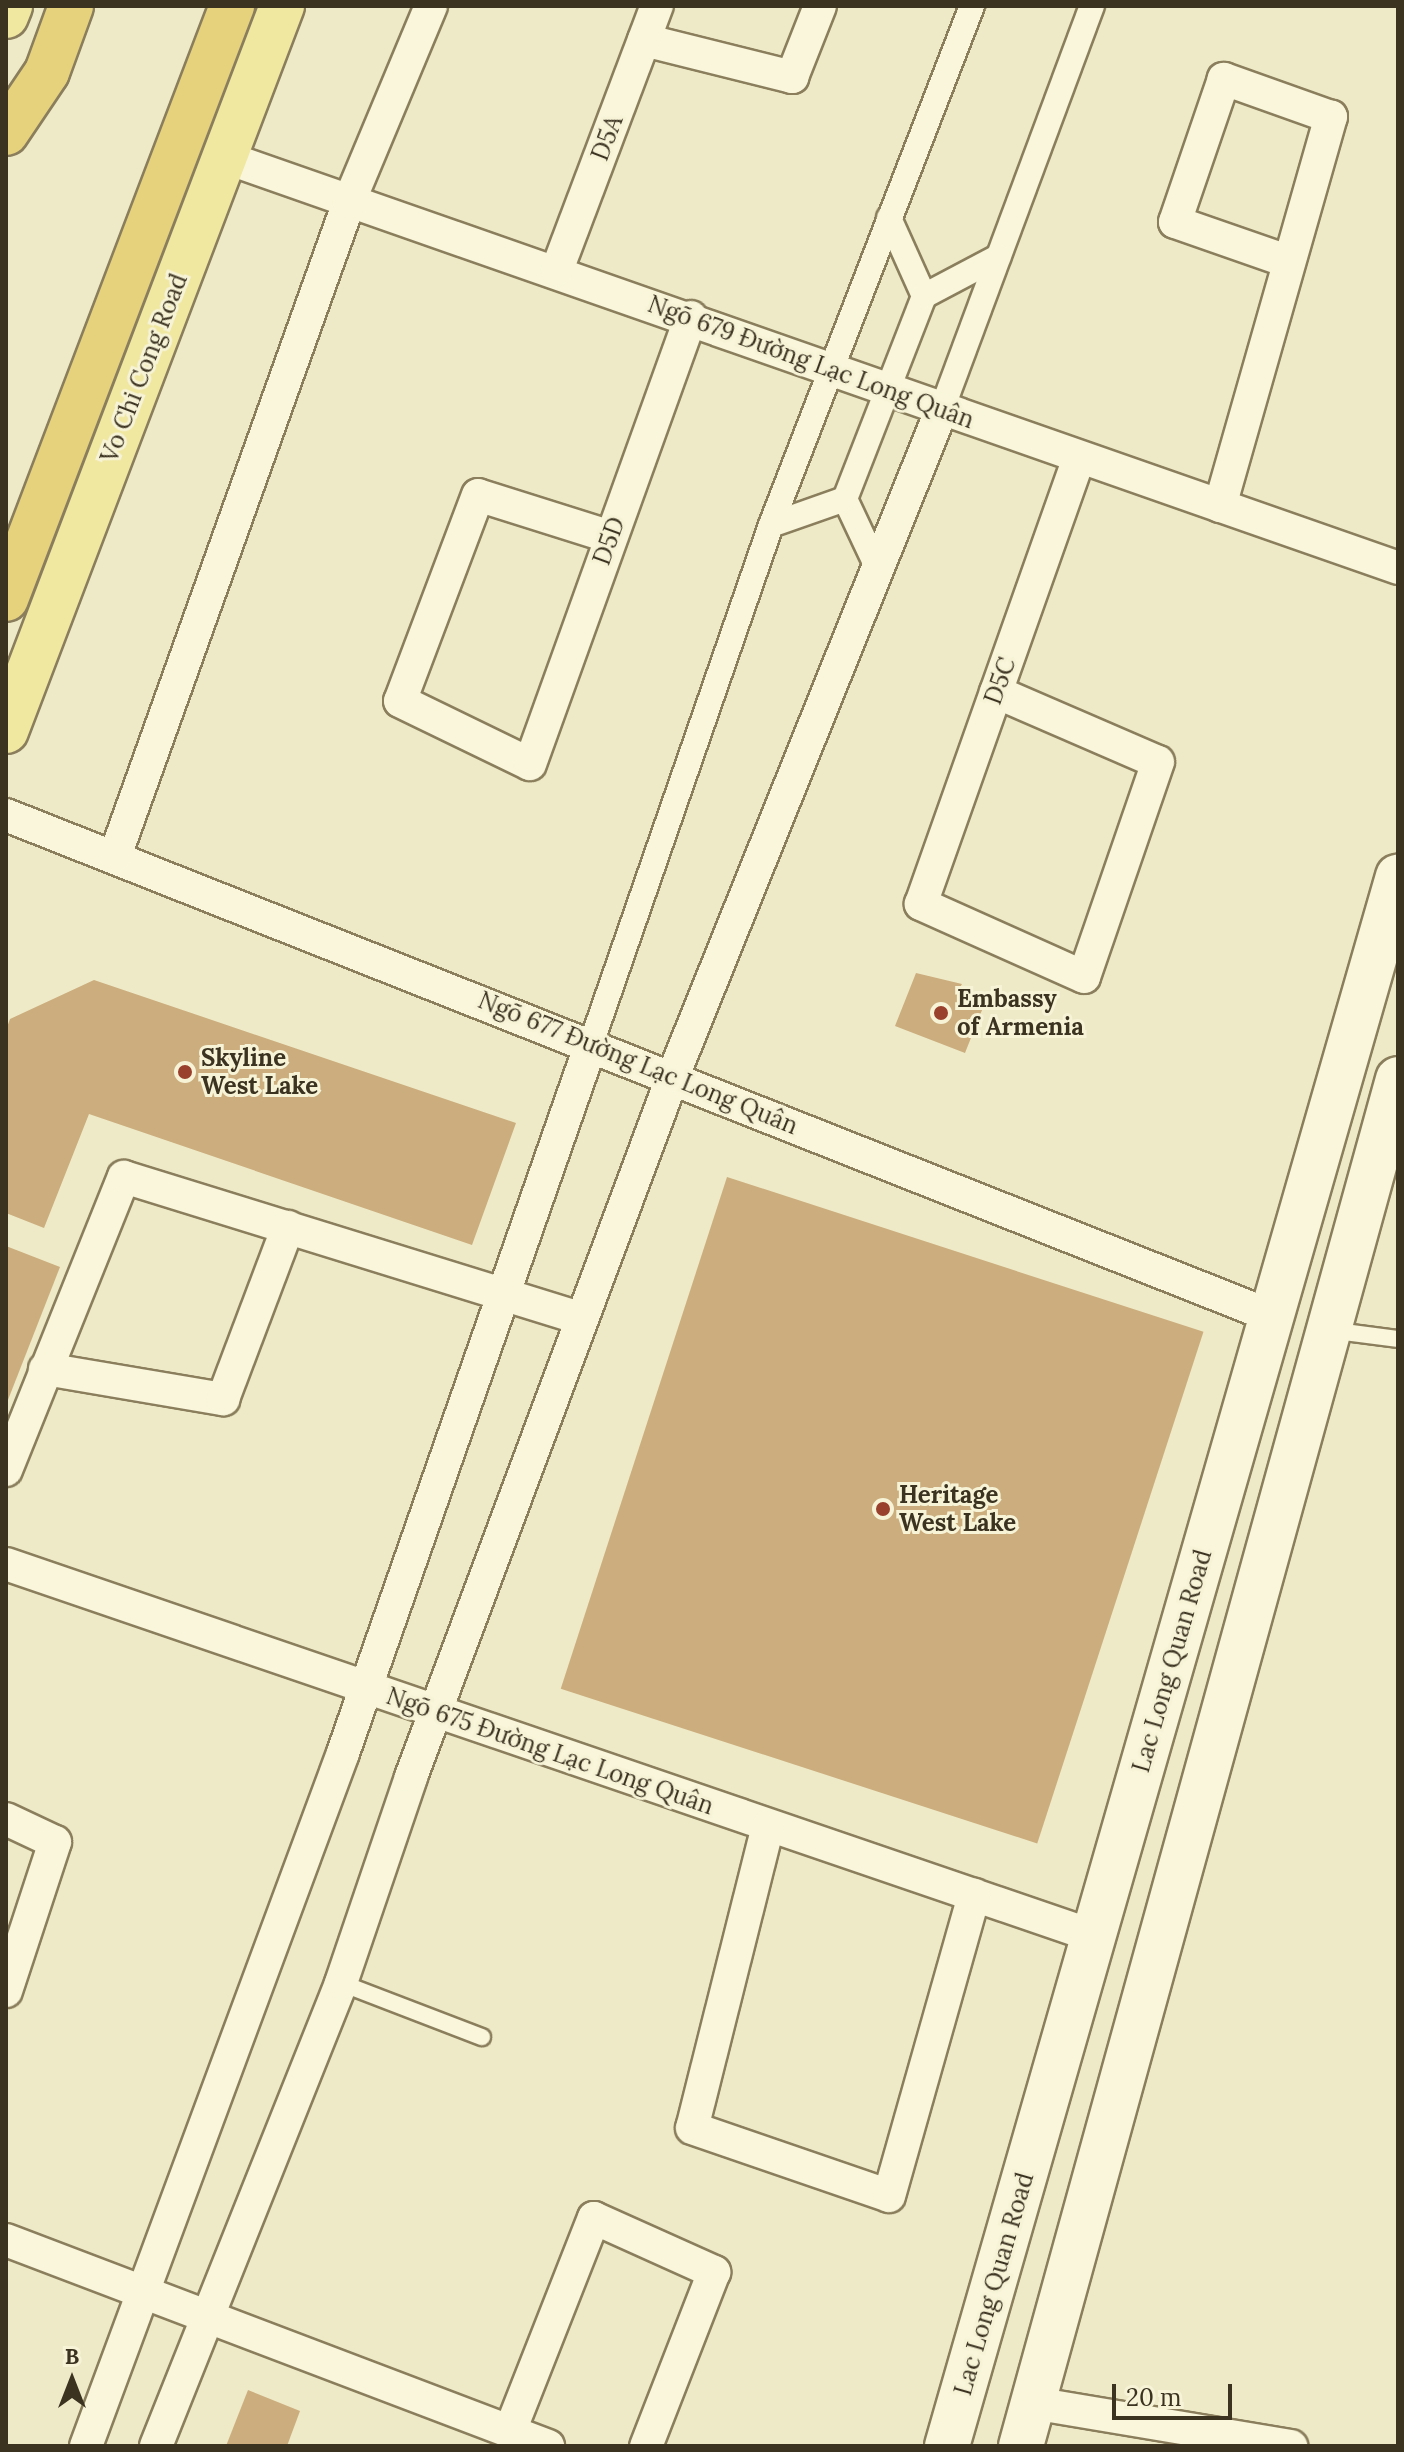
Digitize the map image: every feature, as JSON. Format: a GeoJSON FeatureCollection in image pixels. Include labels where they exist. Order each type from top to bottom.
{"type":"FeatureCollection","features":[{"type":"Feature","properties":{"kind":"highway"},"geometry":{"type":"LineString","coordinates":[[6,133],[47,72],[71,6]]}},
{"type":"Feature","properties":{"kind":"highway","name":"Vo Chi Cong Road"},"geometry":{"type":"LineString","coordinates":[[6,599],[232,6]]}},
{"type":"Feature","properties":{"kind":"main road"},"geometry":{"type":"LineString","coordinates":[[6,16],[10,6]]}},
{"type":"Feature","properties":{"kind":"main road","name":"Vo Chi Cong Road"},"geometry":{"type":"LineString","coordinates":[[6,731],[282,6]]}},
{"type":"Feature","properties":{"kind":"main road","name":"Lac Long Quan Road"},"geometry":{"type":"LineString","coordinates":[[947,2446],[1269,1315],[1398,876]]}},
{"type":"Feature","properties":{"kind":"main road"},"geometry":{"type":"LineString","coordinates":[[1021,2446],[1398,1079]]}},
{"type":"Feature","properties":{"kind":"street"},"geometry":{"type":"LineString","coordinates":[[115,856],[349,202],[431,6]]}},
{"type":"Feature","properties":{"kind":"street","name":"D5A"},"geometry":{"type":"LineString","coordinates":[[557,270],[657,6]]}},
{"type":"Feature","properties":{"kind":"street"},"geometry":{"type":"LineString","coordinates":[[644,40],[792,77],[820,6]]}},
{"type":"Feature","properties":{"kind":"street"},"geometry":{"type":"LineString","coordinates":[[86,2446],[146,2292],[366,1688],[771,525],[972,6]]}},
{"type":"Feature","properties":{"kind":"street"},"geometry":{"type":"LineString","coordinates":[[156,2446],[341,1983],[435,1713],[580,1318],[673,1076],[942,409],[1092,6]]}},
{"type":"Feature","properties":{"kind":"street"},"geometry":{"type":"LineString","coordinates":[[1220,506],[1287,261],[1331,117],[1224,79],[1175,222],[1287,261]]}},
{"type":"Feature","properties":{"kind":"street","name":"Ngõ 679 Đường Lạc Long Quân"},"geometry":{"type":"LineString","coordinates":[[224,157],[349,202],[557,270],[1079,458],[1398,568]]}},
{"type":"Feature","properties":{"kind":"street"},"geometry":{"type":"LineString","coordinates":[[889,218],[924,296]]}},
{"type":"Feature","properties":{"kind":"street"},"geometry":{"type":"LineString","coordinates":[[878,569],[845,499],[924,296],[998,257]]}},
{"type":"Feature","properties":{"kind":"street","name":"D5D"},"geometry":{"type":"LineString","coordinates":[[611,537],[478,495],[400,701],[530,764],[691,317]]}},
{"type":"Feature","properties":{"kind":"street","name":"D5C"},"geometry":{"type":"LineString","coordinates":[[996,692],[1158,762],[1084,977],[921,904],[996,692],[1079,458]]}},
{"type":"Feature","properties":{"kind":"street"},"geometry":{"type":"LineString","coordinates":[[771,525],[845,499]]}},
{"type":"Feature","properties":{"kind":"street","name":"Ngõ 677 Đường Lạc Long Quân"},"geometry":{"type":"LineString","coordinates":[[6,815],[673,1076],[1269,1315]]}},
{"type":"Feature","properties":{"kind":"street"},"geometry":{"type":"LineString","coordinates":[[6,1470],[124,1177],[580,1318]]}},
{"type":"Feature","properties":{"kind":"street"},"geometry":{"type":"LineString","coordinates":[[45,1369],[223,1399],[288,1227]]}},
{"type":"Feature","properties":{"kind":"street","name":"Ngõ 675 Đường Lạc Long Quân"},"geometry":{"type":"LineString","coordinates":[[6,1564],[1094,1936]]}},
{"type":"Feature","properties":{"kind":"street"},"geometry":{"type":"LineString","coordinates":[[6,1819],[55,1842],[6,1991]]}},
{"type":"Feature","properties":{"kind":"street"},"geometry":{"type":"LineString","coordinates":[[768,1826],[692,2128],[889,2196],[974,1895]]}},
{"type":"Feature","properties":{"kind":"street"},"geometry":{"type":"LineString","coordinates":[[510,2431],[594,2218],[714,2272],[646,2446]]}},
{"type":"Feature","properties":{"kind":"street"},"geometry":{"type":"LineString","coordinates":[[6,2240],[548,2446]]}},
{"type":"Feature","properties":{"kind":"street"},"geometry":{"type":"LineString","coordinates":[[1033,2403],[1291,2446]]}},
{"type":"Feature","properties":{"kind":"lane"},"geometry":{"type":"LineString","coordinates":[[1328,1330],[1398,1339]]}},
{"type":"Feature","properties":{"kind":"lane"},"geometry":{"type":"LineString","coordinates":[[341,1983],[482,2037]]}},
{"type":"Feature","properties":{"kind":"building","name":"Embassy of Armenia"},"geometry":{"type":"Polygon","coordinates":[[[916,973],[962,984],[959,989],[986,1000],[965,1053],[895,1026],[916,973]]]}},
{"type":"Feature","properties":{"kind":"building","name":"Skyline West Lake"},"geometry":{"type":"Polygon","coordinates":[[[94,980],[516,1123],[472,1245],[89,1114],[44,1228],[6,1213],[6,1030],[10,1019],[94,980]]]}},
{"type":"Feature","properties":{"kind":"building","name":"Heritage West Lake"},"geometry":{"type":"Polygon","coordinates":[[[727,1177],[1203,1332],[1037,1843],[561,1689],[727,1177]]]}},
{"type":"Feature","properties":{"kind":"building"},"geometry":{"type":"Polygon","coordinates":[[[6,1246],[60,1267],[6,1405],[6,1246]]]}},
{"type":"Feature","properties":{"kind":"building"},"geometry":{"type":"Polygon","coordinates":[[[248,2390],[300,2411],[287,2446],[226,2446],[248,2390]]]}},
{"type":"Feature","properties":{"kind":"place","name":"Embassy of Armenia"},"geometry":{"type":"Point","coordinates":[941,1013]}},
{"type":"Feature","properties":{"kind":"place","name":"Skyline West Lake"},"geometry":{"type":"Point","coordinates":[185,1072]}},
{"type":"Feature","properties":{"kind":"place","name":"Heritage West Lake"},"geometry":{"type":"Point","coordinates":[883,1509]}}]}
